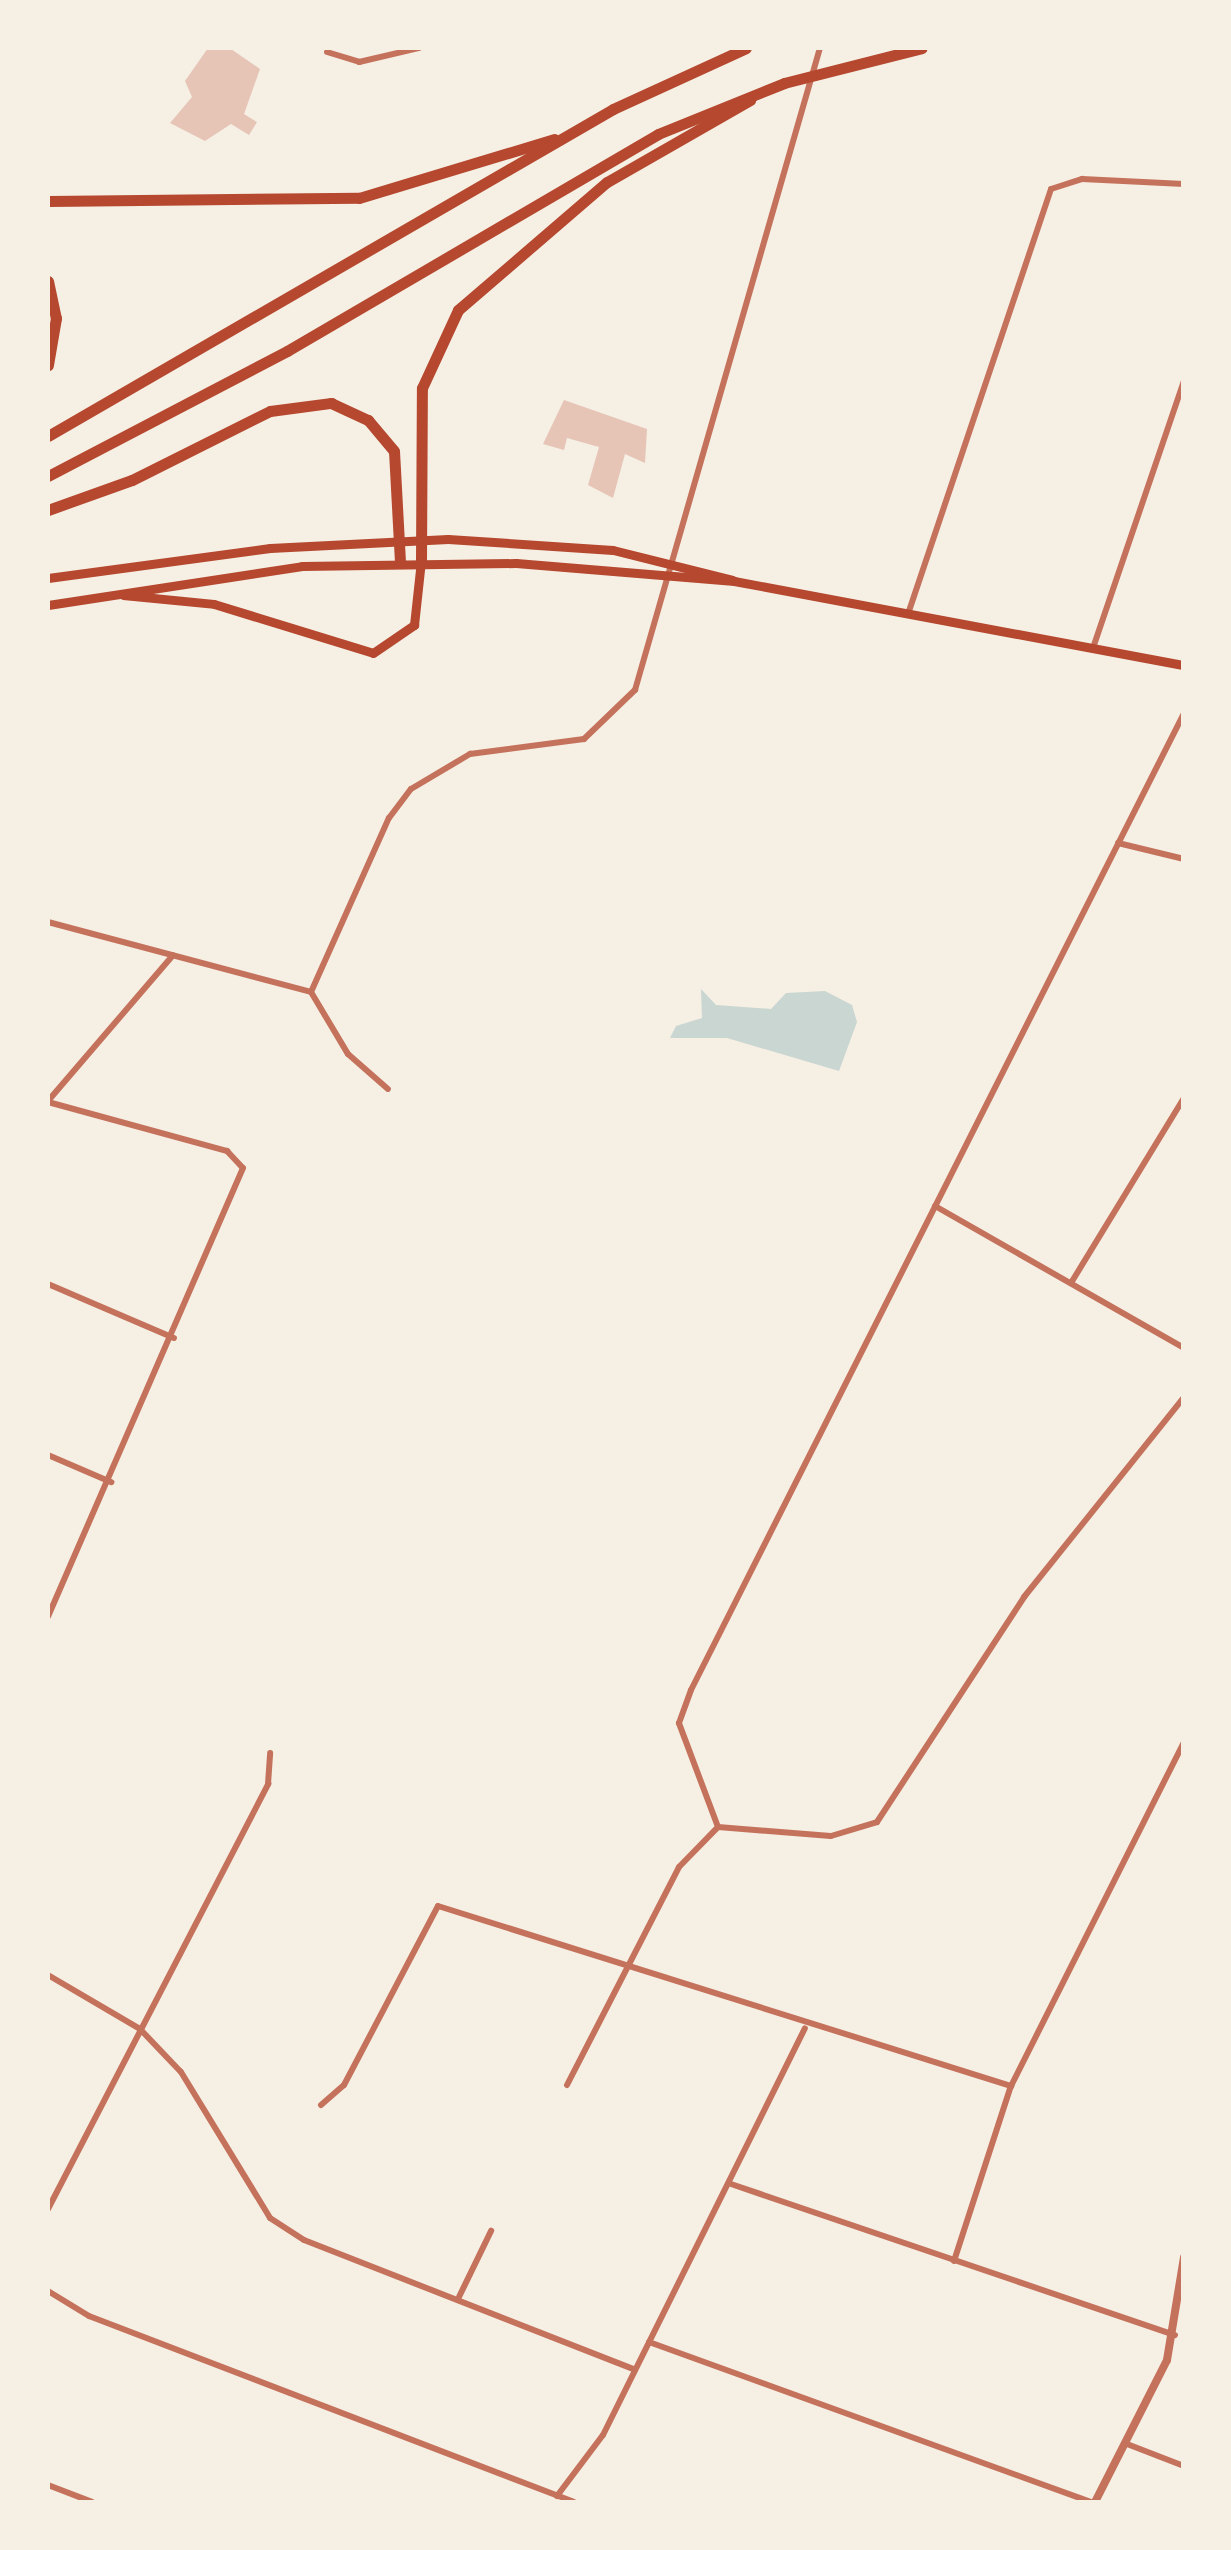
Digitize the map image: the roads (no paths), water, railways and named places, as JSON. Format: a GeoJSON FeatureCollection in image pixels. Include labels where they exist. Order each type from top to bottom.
{"type":"FeatureCollection","features":[{"type":"Feature","properties":{"kind":"highway"},"geometry":{"type":"LineString","coordinates":[[48,436],[564,137],[746,48]]}},
{"type":"Feature","properties":{"kind":"highway"},"geometry":{"type":"LineString","coordinates":[[48,476],[286,351],[614,156],[761,91],[832,68],[922,48]]}},
{"type":"Feature","properties":{"kind":"highway"},"geometry":{"type":"LineString","coordinates":[[421,560],[422,388],[458,310],[607,182],[761,91]]}},
{"type":"Feature","properties":{"kind":"highway"},"geometry":{"type":"LineString","coordinates":[[48,201],[360,198],[564,137]]}},
{"type":"Feature","properties":{"kind":"highway"},"geometry":{"type":"LineString","coordinates":[[48,282],[56,318],[48,364]]}},
{"type":"Feature","properties":{"kind":"highway"},"geometry":{"type":"LineString","coordinates":[[48,510],[145,474],[270,411],[322,402],[355,412],[390,442],[400,561]]}},
{"type":"Feature","properties":{"kind":"main road"},"geometry":{"type":"LineString","coordinates":[[48,578],[421,540],[667,559],[734,581],[1184,665]]}},
{"type":"Feature","properties":{"kind":"main road"},"geometry":{"type":"LineString","coordinates":[[48,605],[106,594],[421,560],[734,581]]}},
{"type":"Feature","properties":{"kind":"main road"},"geometry":{"type":"LineString","coordinates":[[106,594],[205,602],[368,653],[414,625],[421,560]]}},
{"type":"Feature","properties":{"kind":"street"},"geometry":{"type":"LineString","coordinates":[[326,52],[359,62],[418,48]]}},
{"type":"Feature","properties":{"kind":"street"},"geometry":{"type":"LineString","coordinates":[[311,992],[389,818],[411,789],[470,754],[569,743],[618,716],[641,674],[667,559],[820,48]]}},
{"type":"Feature","properties":{"kind":"street"},"geometry":{"type":"LineString","coordinates":[[908,614],[1051,190],[1082,179],[1184,184]]}},
{"type":"Feature","properties":{"kind":"street"},"geometry":{"type":"LineString","coordinates":[[1093,648],[1184,380]]}},
{"type":"Feature","properties":{"kind":"street"},"geometry":{"type":"LineString","coordinates":[[718,1827],[680,1723],[691,1690],[1184,713]]}},
{"type":"Feature","properties":{"kind":"street"},"geometry":{"type":"LineString","coordinates":[[1118,844],[1184,859]]}},
{"type":"Feature","properties":{"kind":"street"},"geometry":{"type":"LineString","coordinates":[[48,922],[311,992],[348,1054],[388,1089]]}},
{"type":"Feature","properties":{"kind":"street"},"geometry":{"type":"LineString","coordinates":[[48,1616],[174,1338],[243,1168],[227,1151],[48,1102],[173,955]]}},
{"type":"Feature","properties":{"kind":"street"},"geometry":{"type":"LineString","coordinates":[[1071,1283],[1184,1098]]}},
{"type":"Feature","properties":{"kind":"street"},"geometry":{"type":"LineString","coordinates":[[935,1206],[1184,1348]]}},
{"type":"Feature","properties":{"kind":"street"},"geometry":{"type":"LineString","coordinates":[[48,1284],[174,1338]]}},
{"type":"Feature","properties":{"kind":"street"},"geometry":{"type":"LineString","coordinates":[[718,1827],[832,1836],[877,1822],[1024,1598],[1184,1397]]}},
{"type":"Feature","properties":{"kind":"street"},"geometry":{"type":"LineString","coordinates":[[48,1454],[111,1482]]}},
{"type":"Feature","properties":{"kind":"street"},"geometry":{"type":"LineString","coordinates":[[954,2261],[1012,2086],[1184,1742]]}},
{"type":"Feature","properties":{"kind":"street"},"geometry":{"type":"LineString","coordinates":[[48,2209],[268,1784],[270,1754]]}},
{"type":"Feature","properties":{"kind":"street"},"geometry":{"type":"LineString","coordinates":[[567,2085],[679,1867],[718,1827]]}},
{"type":"Feature","properties":{"kind":"street"},"geometry":{"type":"LineString","coordinates":[[322,2104],[344,2085],[438,1906],[805,2028],[1012,2086]]}},
{"type":"Feature","properties":{"kind":"street"},"geometry":{"type":"LineString","coordinates":[[48,1975],[140,2029],[181,2072],[270,2218],[634,2369]]}},
{"type":"Feature","properties":{"kind":"street"},"geometry":{"type":"LineString","coordinates":[[557,2496],[603,2435],[731,2184],[805,2028]]}},
{"type":"Feature","properties":{"kind":"street"},"geometry":{"type":"LineString","coordinates":[[731,2184],[1175,2335]]}},
{"type":"Feature","properties":{"kind":"street"},"geometry":{"type":"LineString","coordinates":[[458,2299],[491,2231]]}},
{"type":"Feature","properties":{"kind":"street"},"geometry":{"type":"LineString","coordinates":[[649,2342],[1094,2502],[1126,2444],[1175,2335],[1184,2257]]}},
{"type":"Feature","properties":{"kind":"street"},"geometry":{"type":"LineString","coordinates":[[48,2291],[88,2316],[574,2502]]}},
{"type":"Feature","properties":{"kind":"street"},"geometry":{"type":"LineString","coordinates":[[1126,2444],[1184,2466]]}},
{"type":"Feature","properties":{"kind":"street"},"geometry":{"type":"LineString","coordinates":[[48,2485],[92,2502]]}}]}
